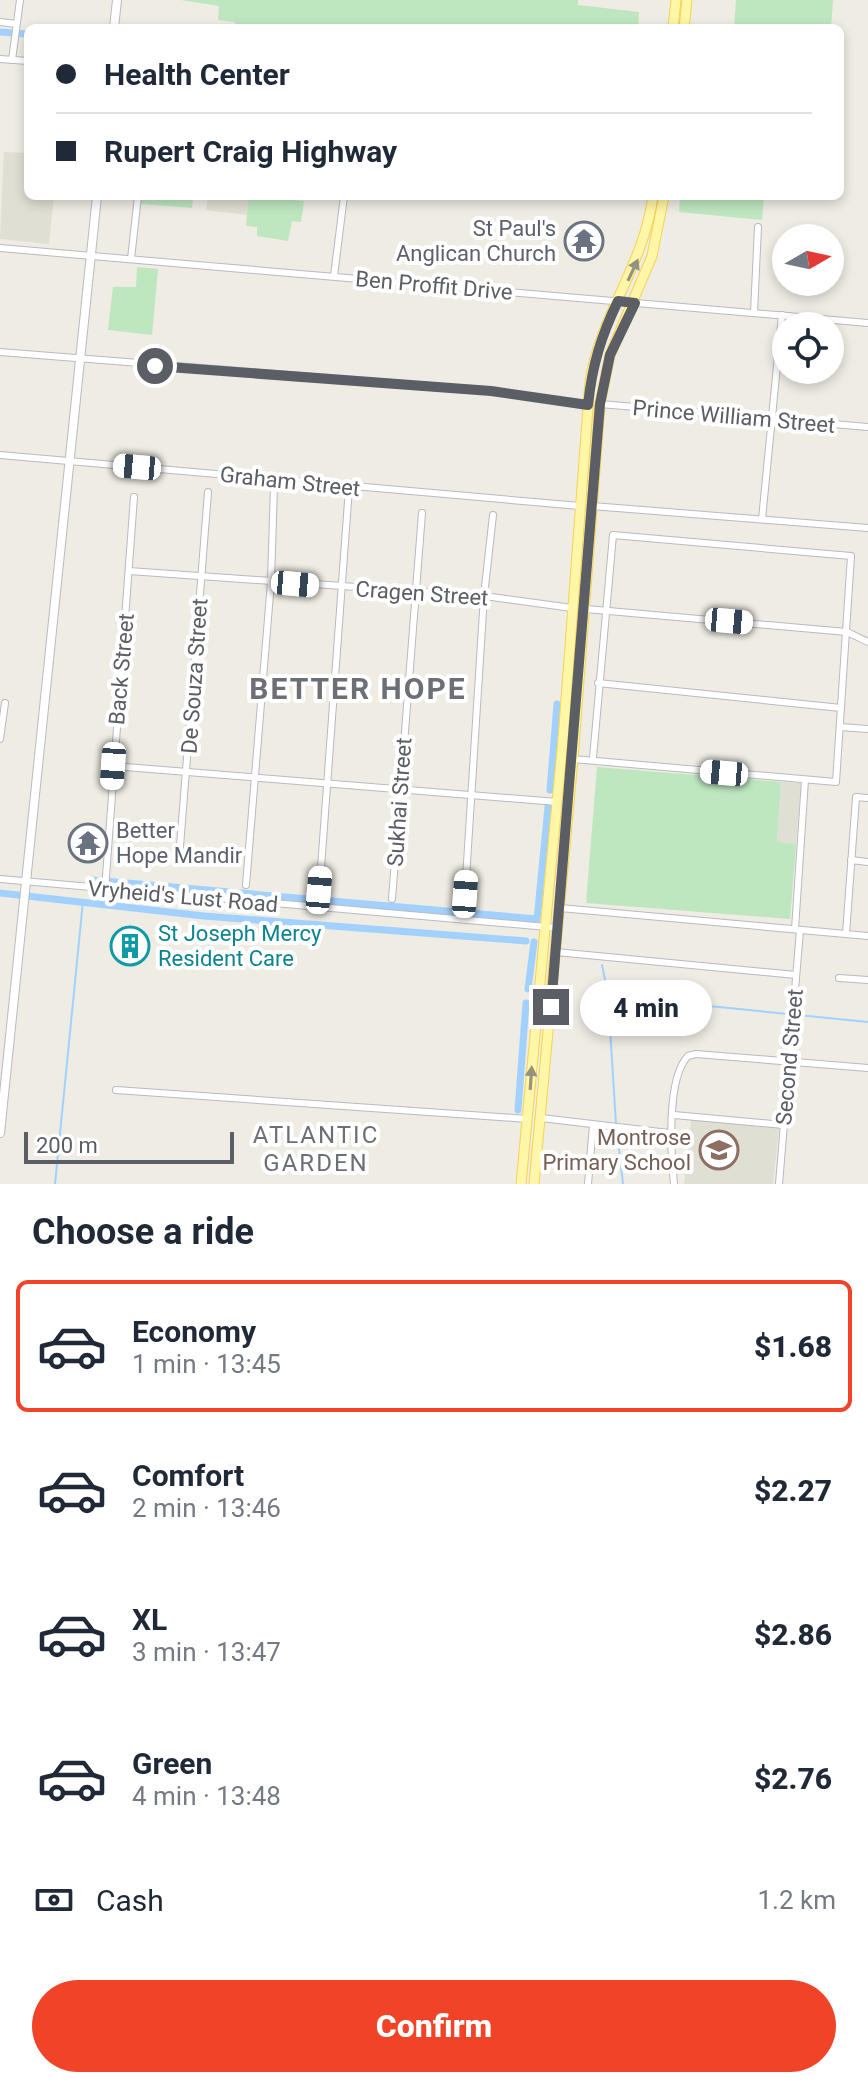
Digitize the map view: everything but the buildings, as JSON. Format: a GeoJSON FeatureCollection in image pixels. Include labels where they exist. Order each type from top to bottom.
{"type":"FeatureCollection","features":[{"type":"Feature","properties":{"kind":"main road"},"geometry":{"type":"LineString","coordinates":[[114,24],[117,0]]}},
{"type":"Feature","properties":{"kind":"main road"},"geometry":{"type":"LineString","coordinates":[[673,24],[676,0]]}},
{"type":"Feature","properties":{"kind":"main road"},"geometry":{"type":"LineString","coordinates":[[684,24],[687,0]]}},
{"type":"Feature","properties":{"kind":"main road"},"geometry":{"type":"LineString","coordinates":[[0,1133],[97,200]]}},
{"type":"Feature","properties":{"kind":"main road"},"geometry":{"type":"LineString","coordinates":[[521,1184],[594,357],[639,257],[652,200]]}},
{"type":"Feature","properties":{"kind":"main road"},"geometry":{"type":"LineString","coordinates":[[534,1184],[586,609],[600,404],[610,355],[635,303],[652,256],[663,200]]}},
{"type":"Feature","properties":{"kind":"street"},"geometry":{"type":"LineString","coordinates":[[12,60],[20,0]]}},
{"type":"Feature","properties":{"kind":"street"},"geometry":{"type":"LineString","coordinates":[[0,22],[16,24]]}},
{"type":"Feature","properties":{"kind":"street"},"geometry":{"type":"LineString","coordinates":[[0,59],[24,61]]}},
{"type":"Feature","properties":{"kind":"street"},"geometry":{"type":"LineString","coordinates":[[131,259],[138,200]]}},
{"type":"Feature","properties":{"kind":"street"},"geometry":{"type":"LineString","coordinates":[[334,276],[344,200]]}},
{"type":"Feature","properties":{"kind":"street"},"geometry":{"type":"LineString","coordinates":[[754,313],[758,227]]}},
{"type":"Feature","properties":{"kind":"street","name":"Ben Proffit Drive"},"geometry":{"type":"LineString","coordinates":[[0,248],[772,314]]}},
{"type":"Feature","properties":{"kind":"street","name":"Ben Proffit Drive"},"geometry":{"type":"LineString","coordinates":[[844,321],[868,323]]}},
{"type":"Feature","properties":{"kind":"street"},"geometry":{"type":"LineString","coordinates":[[0,352],[491,391],[588,405]]}},
{"type":"Feature","properties":{"kind":"street"},"geometry":{"type":"LineString","coordinates":[[762,519],[775,384]]}},
{"type":"Feature","properties":{"kind":"street","name":"Prince William Street"},"geometry":{"type":"LineString","coordinates":[[600,404],[868,427]]}},
{"type":"Feature","properties":{"kind":"street","name":"Graham Street"},"geometry":{"type":"LineString","coordinates":[[0,455],[580,506]]}},
{"type":"Feature","properties":{"kind":"street"},"geometry":{"type":"LineString","coordinates":[[246,885],[271,582],[274,485]]}},
{"type":"Feature","properties":{"kind":"street"},"geometry":{"type":"LineString","coordinates":[[318,906],[349,488]]}},
{"type":"Feature","properties":{"kind":"street","name":"De Souza Street"},"geometry":{"type":"LineString","coordinates":[[179,859],[208,492]]}},
{"type":"Feature","properties":{"kind":"street","name":"Back Street"},"geometry":{"type":"LineString","coordinates":[[105,888],[134,497]]}},
{"type":"Feature","properties":{"kind":"street"},"geometry":{"type":"LineString","coordinates":[[592,506],[868,528]]}},
{"type":"Feature","properties":{"kind":"street","name":"Sukhai Street"},"geometry":{"type":"LineString","coordinates":[[392,899],[422,513]]}},
{"type":"Feature","properties":{"kind":"street"},"geometry":{"type":"LineString","coordinates":[[465,894],[484,596],[493,515]]}},
{"type":"Feature","properties":{"kind":"street"},"geometry":{"type":"LineString","coordinates":[[573,759],[593,758],[836,782],[851,556],[613,535],[593,758]]}},
{"type":"Feature","properties":{"kind":"street","name":"Cragen Street"},"geometry":{"type":"LineString","coordinates":[[129,571],[343,589],[484,596],[572,608]]}},
{"type":"Feature","properties":{"kind":"street"},"geometry":{"type":"LineString","coordinates":[[586,609],[847,632],[868,642]]}},
{"type":"Feature","properties":{"kind":"street"},"geometry":{"type":"LineString","coordinates":[[598,683],[841,708]]}},
{"type":"Feature","properties":{"kind":"street"},"geometry":{"type":"LineString","coordinates":[[0,739],[5,703]]}},
{"type":"Feature","properties":{"kind":"street"},"geometry":{"type":"LineString","coordinates":[[840,727],[868,729]]}},
{"type":"Feature","properties":{"kind":"street"},"geometry":{"type":"LineString","coordinates":[[113,766],[557,802]]}},
{"type":"Feature","properties":{"kind":"street","name":"Second Street"},"geometry":{"type":"LineString","coordinates":[[779,1184],[796,975],[805,780]]}},
{"type":"Feature","properties":{"kind":"street"},"geometry":{"type":"LineString","coordinates":[[846,934],[856,797],[868,798]]}},
{"type":"Feature","properties":{"kind":"street"},"geometry":{"type":"LineString","coordinates":[[851,860],[868,862]]}},
{"type":"Feature","properties":{"kind":"street","name":"Vryheid's Lust Road"},"geometry":{"type":"LineString","coordinates":[[0,879],[26,891],[105,888],[558,928]]}},
{"type":"Feature","properties":{"kind":"street"},"geometry":{"type":"LineString","coordinates":[[560,908],[868,936]]}},
{"type":"Feature","properties":{"kind":"street"},"geometry":{"type":"LineString","coordinates":[[556,952],[796,975]]}},
{"type":"Feature","properties":{"kind":"street"},"geometry":{"type":"LineString","coordinates":[[839,978],[868,980]]}},
{"type":"Feature","properties":{"kind":"street"},"geometry":{"type":"LineString","coordinates":[[674,1184],[669,1133],[679,1078],[688,1056],[696,1054],[868,1068]]}},
{"type":"Feature","properties":{"kind":"street"},"geometry":{"type":"LineString","coordinates":[[116,1090],[528,1119]]}},
{"type":"Feature","properties":{"kind":"street"},"geometry":{"type":"LineString","coordinates":[[674,1115],[784,1125]]}},
{"type":"Feature","properties":{"kind":"street"},"geometry":{"type":"LineString","coordinates":[[541,1118],[669,1133]]}},
{"type":"Feature","properties":{"kind":"street"},"geometry":{"type":"LineString","coordinates":[[588,1184],[593,1125]]}},
{"type":"Feature","properties":{"kind":"shaded area"},"geometry":{"type":"Polygon","coordinates":[[[4,152],[24,153],[24,200],[54,200],[49,244],[0,239],[4,152]]]}},
{"type":"Feature","properties":{"kind":"shaded area"},"geometry":{"type":"Polygon","coordinates":[[[207,200],[250,200],[248,215],[206,210],[207,200]]]}},
{"type":"Feature","properties":{"kind":"shaded area"},"geometry":{"type":"Polygon","coordinates":[[[781,782],[801,783],[796,844],[777,843],[781,782]]]}},
{"type":"Feature","properties":{"kind":"shaded area","name":"Montrose Primary School"},"geometry":{"type":"Polygon","coordinates":[[[691,1120],[779,1127],[773,1184],[684,1184],[691,1120]]]}},
{"type":"Feature","properties":{"kind":"green space"},"geometry":{"type":"Polygon","coordinates":[[[181,0],[578,0],[578,5],[639,12],[638,24],[235,24],[218,20],[219,6],[181,0]]]}},
{"type":"Feature","properties":{"kind":"green space"},"geometry":{"type":"Polygon","coordinates":[[[736,0],[833,0],[831,24],[734,24],[736,0]]]}},
{"type":"Feature","properties":{"kind":"green space"},"geometry":{"type":"Polygon","coordinates":[[[140,200],[193,200],[192,208],[140,204],[140,200]]]}},
{"type":"Feature","properties":{"kind":"green space"},"geometry":{"type":"Polygon","coordinates":[[[249,200],[304,201],[301,222],[292,221],[288,241],[257,236],[257,227],[246,226],[249,200]]]}},
{"type":"Feature","properties":{"kind":"green space"},"geometry":{"type":"Polygon","coordinates":[[[680,200],[764,200],[762,220],[679,212],[680,200]]]}},
{"type":"Feature","properties":{"kind":"green space"},"geometry":{"type":"Polygon","coordinates":[[[137,267],[158,269],[152,335],[108,330],[113,287],[136,287],[137,267]]]}},
{"type":"Feature","properties":{"kind":"green space"},"geometry":{"type":"Polygon","coordinates":[[[597,767],[781,782],[777,842],[796,844],[790,919],[586,903],[597,767]]]}},
{"type":"Feature","properties":{"kind":"waterway"},"geometry":{"type":"LineString","coordinates":[[0,32],[24,34]]}},
{"type":"Feature","properties":{"kind":"waterway"},"geometry":{"type":"LineString","coordinates":[[550,790],[557,704]]}},
{"type":"Feature","properties":{"kind":"waterway"},"geometry":{"type":"LineString","coordinates":[[92,880],[537,919],[548,807]]}},
{"type":"Feature","properties":{"kind":"waterway"},"geometry":{"type":"LineString","coordinates":[[0,893],[204,916],[526,941]]}},
{"type":"Feature","properties":{"kind":"waterway"},"geometry":{"type":"LineString","coordinates":[[55,1184],[83,901]]}},
{"type":"Feature","properties":{"kind":"waterway"},"geometry":{"type":"LineString","coordinates":[[528,989],[534,942]]}},
{"type":"Feature","properties":{"kind":"waterway"},"geometry":{"type":"LineString","coordinates":[[602,965],[608,994]]}},
{"type":"Feature","properties":{"kind":"waterway"},"geometry":{"type":"LineString","coordinates":[[616,1124],[608,996],[868,1022]]}},
{"type":"Feature","properties":{"kind":"waterway"},"geometry":{"type":"LineString","coordinates":[[518,1110],[526,1003]]}},
{"type":"Feature","properties":{"kind":"waterway"},"geometry":{"type":"LineString","coordinates":[[617,1131],[623,1184]]}},
{"type":"Feature","properties":{"kind":"place","name":"St Paul's Anglican Church"},"geometry":{"type":"Point","coordinates":[584,241]}},
{"type":"Feature","properties":{"kind":"place","name":"Better Hope Mandir"},"geometry":{"type":"Point","coordinates":[88,843]}},
{"type":"Feature","properties":{"kind":"place","name":"St Joseph Mercy Resident Care"},"geometry":{"type":"Point","coordinates":[130,946]}},
{"type":"Feature","properties":{"kind":"place","name":"Montrose Primary School"},"geometry":{"type":"Point","coordinates":[719,1150]}},
{"type":"Feature","properties":{"kind":"district","name":"BETTER HOPE"},"geometry":{"type":"Point","coordinates":[358,689]}},
{"type":"Feature","properties":{"kind":"district","name":"ATLANTIC GARDEN"},"geometry":{"type":"Point","coordinates":[316,1149]}},
{"type":"Feature","properties":{"kind":"route"},"geometry":{"type":"LineString","coordinates":[[155,366],[491,391],[588,405],[594,357],[603,331],[618,301],[635,303],[623,322],[604,372],[600,404],[551,1007]]}}]}
